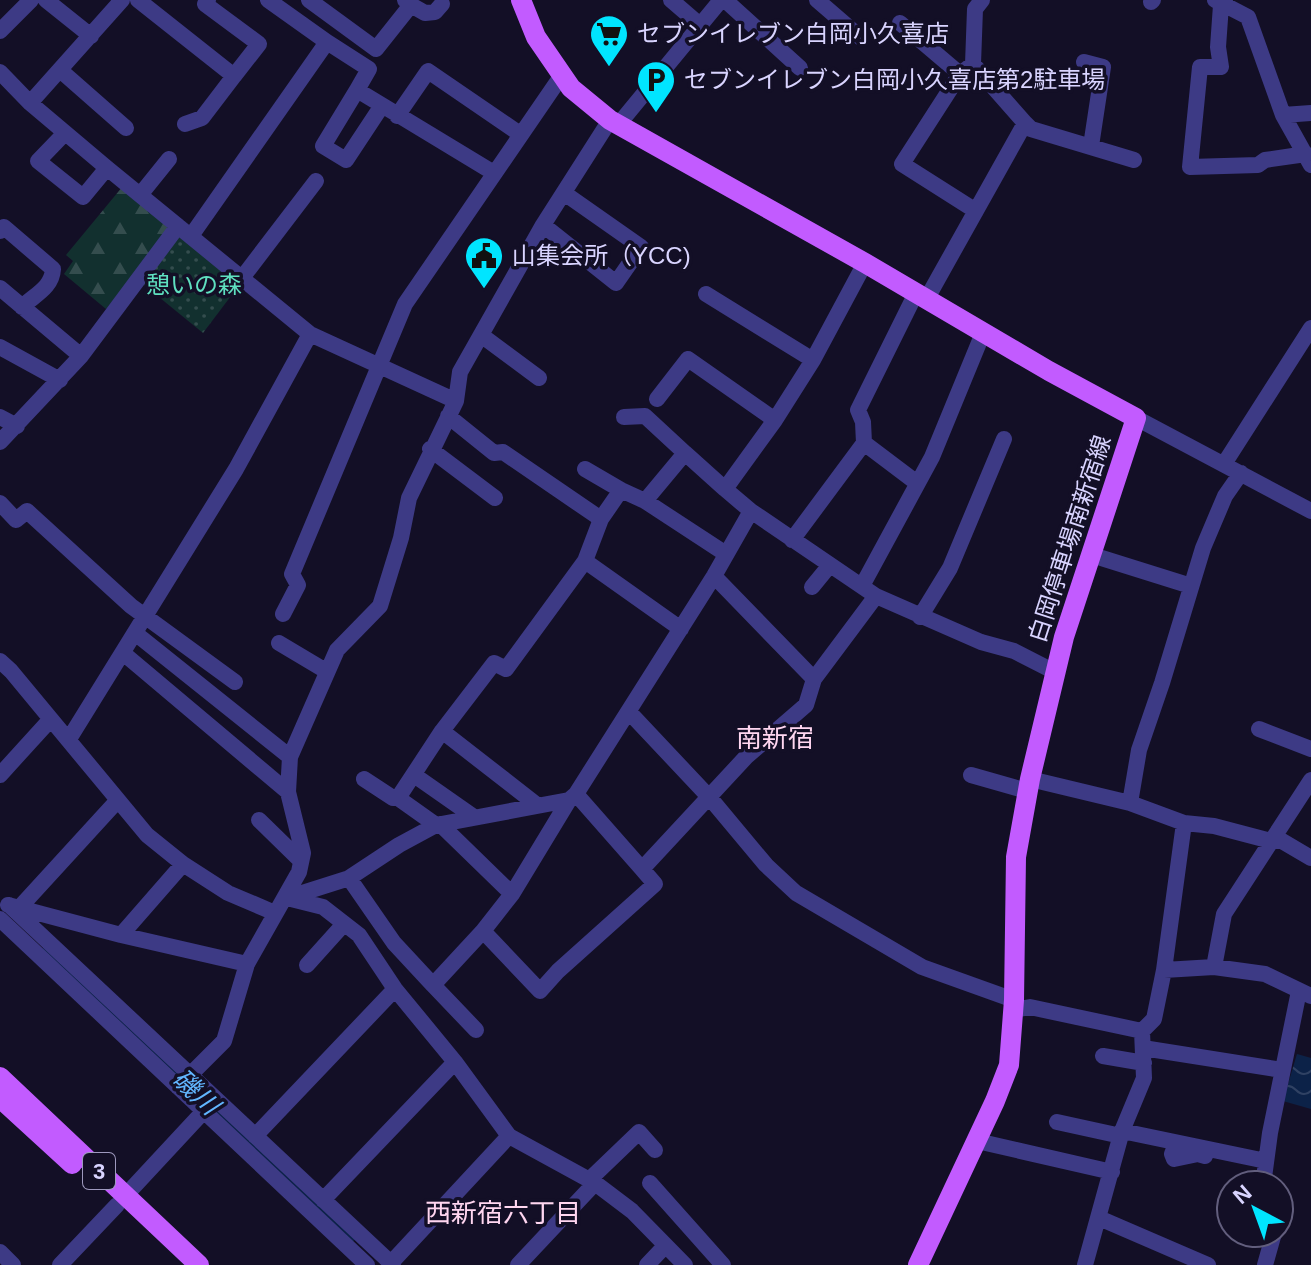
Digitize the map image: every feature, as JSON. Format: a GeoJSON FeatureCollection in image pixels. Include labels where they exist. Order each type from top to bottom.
{"type":"FeatureCollection","features":[{"type":"Feature","properties":{"kind":"main road","name":"白岡停車場南新宿線"},"geometry":{"type":"LineString","coordinates":[[520,0],[536,37],[562,75],[581,98],[614,122],[1136,418],[1055,672],[1028,785],[1016,857],[1014,1005],[1009,1065],[924,1263]]}},
{"type":"Feature","properties":{"kind":"main road","name":"3"},"geometry":{"type":"LineString","coordinates":[[0,1077],[180,1265]]}},
{"type":"Feature","properties":{"kind":"main road","name":"3"},"geometry":{"type":"LineString","coordinates":[[0,1098],[199,1265]]}},
{"type":"Feature","properties":{"kind":"street"},"geometry":{"type":"LineString","coordinates":[[0,31],[31,0]]}},
{"type":"Feature","properties":{"kind":"street"},"geometry":{"type":"LineString","coordinates":[[46,0],[91,36]]}},
{"type":"Feature","properties":{"kind":"street"},"geometry":{"type":"LineString","coordinates":[[30,103],[122,0]]}},
{"type":"Feature","properties":{"kind":"street"},"geometry":{"type":"LineString","coordinates":[[138,0],[234,76]]}},
{"type":"Feature","properties":{"kind":"street"},"geometry":{"type":"LineString","coordinates":[[185,124],[202,118],[259,44],[205,4],[208,0]]}},
{"type":"Feature","properties":{"kind":"street"},"geometry":{"type":"LineString","coordinates":[[268,0],[369,69],[323,146],[346,160],[381,107]]}},
{"type":"Feature","properties":{"kind":"street"},"geometry":{"type":"LineString","coordinates":[[309,0],[376,49],[408,2],[425,13],[435,12],[442,4]]}},
{"type":"Feature","properties":{"kind":"street"},"geometry":{"type":"LineString","coordinates":[[671,0],[700,25]]}},
{"type":"Feature","properties":{"kind":"street"},"geometry":{"type":"LineString","coordinates":[[184,1081],[224,1041],[247,964],[299,872],[303,853],[288,792],[290,757],[326,671],[337,650],[380,606],[401,538],[409,498],[452,408],[460,372],[543,225],[614,122],[723,0],[800,68]]}},
{"type":"Feature","properties":{"kind":"street"},"geometry":{"type":"LineString","coordinates":[[817,0],[861,38]]}},
{"type":"Feature","properties":{"kind":"street"},"geometry":{"type":"LineString","coordinates":[[976,211],[902,164],[966,69],[975,9],[982,0]]}},
{"type":"Feature","properties":{"kind":"street"},"geometry":{"type":"LineString","coordinates":[[1221,2],[1248,17],[1283,115],[1308,160],[1265,160],[1258,165],[1190,167],[1200,67],[1221,67],[1218,47],[1221,2]]}},
{"type":"Feature","properties":{"kind":"street"},"geometry":{"type":"LineString","coordinates":[[900,23],[966,69],[1031,129],[1134,160]]}},
{"type":"Feature","properties":{"kind":"street"},"geometry":{"type":"LineString","coordinates":[[0,442],[81,356],[184,231],[327,42]]}},
{"type":"Feature","properties":{"kind":"street"},"geometry":{"type":"LineString","coordinates":[[1084,62],[1103,67],[1091,146]]}},
{"type":"Feature","properties":{"kind":"street"},"geometry":{"type":"LineString","coordinates":[[60,70],[126,128]]}},
{"type":"Feature","properties":{"kind":"street"},"geometry":{"type":"LineString","coordinates":[[397,116],[428,71],[520,134]]}},
{"type":"Feature","properties":{"kind":"street"},"geometry":{"type":"LineString","coordinates":[[0,72],[65,133],[310,334],[381,367],[452,408],[494,453],[503,452],[601,519]]}},
{"type":"Feature","properties":{"kind":"street"},"geometry":{"type":"LineString","coordinates":[[283,614],[298,585],[292,574],[405,304],[562,75]]}},
{"type":"Feature","properties":{"kind":"street"},"geometry":{"type":"LineString","coordinates":[[357,90],[494,173]]}},
{"type":"Feature","properties":{"kind":"street"},"geometry":{"type":"LineString","coordinates":[[1283,115],[1311,113]]}},
{"type":"Feature","properties":{"kind":"street"},"geometry":{"type":"LineString","coordinates":[[792,540],[864,443],[863,422],[858,410],[1025,123]]}},
{"type":"Feature","properties":{"kind":"street"},"geometry":{"type":"LineString","coordinates":[[65,133],[38,161],[83,197],[107,168]]}},
{"type":"Feature","properties":{"kind":"street"},"geometry":{"type":"LineString","coordinates":[[140,195],[169,159]]}},
{"type":"Feature","properties":{"kind":"street"},"geometry":{"type":"LineString","coordinates":[[242,278],[316,181]]}},
{"type":"Feature","properties":{"kind":"street"},"geometry":{"type":"LineString","coordinates":[[543,225],[616,283],[641,247],[564,193]]}},
{"type":"Feature","properties":{"kind":"street"},"geometry":{"type":"LineString","coordinates":[[0,231],[4,227],[53,269],[53,278],[45,289],[35,293],[22,307]]}},
{"type":"Feature","properties":{"kind":"street"},"geometry":{"type":"LineString","coordinates":[[725,489],[775,420],[813,360],[865,263]]}},
{"type":"Feature","properties":{"kind":"street"},"geometry":{"type":"LineString","coordinates":[[0,288],[81,356]]}},
{"type":"Feature","properties":{"kind":"street"},"geometry":{"type":"LineString","coordinates":[[706,294],[813,360]]}},
{"type":"Feature","properties":{"kind":"street"},"geometry":{"type":"LineString","coordinates":[[1224,464],[1311,328]]}},
{"type":"Feature","properties":{"kind":"street"},"geometry":{"type":"LineString","coordinates":[[862,586],[932,457],[983,333]]}},
{"type":"Feature","properties":{"kind":"street"},"geometry":{"type":"LineString","coordinates":[[69,739],[236,469],[310,334]]}},
{"type":"Feature","properties":{"kind":"street"},"geometry":{"type":"LineString","coordinates":[[481,335],[539,378]]}},
{"type":"Feature","properties":{"kind":"street"},"geometry":{"type":"LineString","coordinates":[[0,347],[60,380]]}},
{"type":"Feature","properties":{"kind":"street"},"geometry":{"type":"LineString","coordinates":[[657,399],[688,359],[775,420]]}},
{"type":"Feature","properties":{"kind":"street"},"geometry":{"type":"LineString","coordinates":[[624,417],[645,416],[751,511],[876,596],[981,642],[1014,651],[1055,672]]}},
{"type":"Feature","properties":{"kind":"street"},"geometry":{"type":"LineString","coordinates":[[0,417],[17,426]]}},
{"type":"Feature","properties":{"kind":"street"},"geometry":{"type":"LineString","coordinates":[[1136,418],[1311,511]]}},
{"type":"Feature","properties":{"kind":"street"},"geometry":{"type":"LineString","coordinates":[[920,617],[950,568],[1004,439]]}},
{"type":"Feature","properties":{"kind":"street"},"geometry":{"type":"LineString","coordinates":[[864,443],[917,483]]}},
{"type":"Feature","properties":{"kind":"street"},"geometry":{"type":"LineString","coordinates":[[430,449],[495,498]]}},
{"type":"Feature","properties":{"kind":"street"},"geometry":{"type":"LineString","coordinates":[[645,501],[685,453]]}},
{"type":"Feature","properties":{"kind":"street"},"geometry":{"type":"LineString","coordinates":[[585,469],[645,501],[726,554]]}},
{"type":"Feature","properties":{"kind":"street"},"geometry":{"type":"LineString","coordinates":[[1130,803],[1139,750],[1191,586],[1215,517],[1241,473]]}},
{"type":"Feature","properties":{"kind":"street"},"geometry":{"type":"LineString","coordinates":[[398,798],[442,731],[494,663],[506,669],[585,561],[601,519],[621,490]]}},
{"type":"Feature","properties":{"kind":"street"},"geometry":{"type":"LineString","coordinates":[[0,503],[16,520],[27,511],[131,606],[235,682]]}},
{"type":"Feature","properties":{"kind":"street"},"geometry":{"type":"LineString","coordinates":[[433,985],[512,894],[630,713],[751,511]]}},
{"type":"Feature","properties":{"kind":"street"},"geometry":{"type":"LineString","coordinates":[[1092,555],[1191,586]]}},
{"type":"Feature","properties":{"kind":"street"},"geometry":{"type":"LineString","coordinates":[[585,561],[681,629]]}},
{"type":"Feature","properties":{"kind":"street"},"geometry":{"type":"LineString","coordinates":[[812,587],[830,565]]}},
{"type":"Feature","properties":{"kind":"street"},"geometry":{"type":"LineString","coordinates":[[714,576],[814,679]]}},
{"type":"Feature","properties":{"kind":"street"},"geometry":{"type":"LineString","coordinates":[[642,869],[746,757],[806,705],[814,679],[876,596]]}},
{"type":"Feature","properties":{"kind":"street"},"geometry":{"type":"LineString","coordinates":[[135,633],[290,757]]}},
{"type":"Feature","properties":{"kind":"street"},"geometry":{"type":"LineString","coordinates":[[279,643],[326,671]]}},
{"type":"Feature","properties":{"kind":"street"},"geometry":{"type":"LineString","coordinates":[[123,653],[288,792]]}},
{"type":"Feature","properties":{"kind":"street"},"geometry":{"type":"LineString","coordinates":[[0,661],[147,835],[183,864],[228,893],[275,913]]}},
{"type":"Feature","properties":{"kind":"street"},"geometry":{"type":"LineString","coordinates":[[630,713],[710,798],[766,865],[796,893],[922,967],[1014,1005],[1030,1007],[1143,1047],[1282,1070]]}},
{"type":"Feature","properties":{"kind":"street"},"geometry":{"type":"LineString","coordinates":[[4,765],[50,720]]}},
{"type":"Feature","properties":{"kind":"street"},"geometry":{"type":"LineString","coordinates":[[1259,729],[1311,749]]}},
{"type":"Feature","properties":{"kind":"street"},"geometry":{"type":"LineString","coordinates":[[442,731],[537,805]]}},
{"type":"Feature","properties":{"kind":"street"},"geometry":{"type":"LineString","coordinates":[[414,775],[474,817]]}},
{"type":"Feature","properties":{"kind":"street"},"geometry":{"type":"LineString","coordinates":[[971,775],[1130,803],[1184,823],[1214,826],[1282,841],[1311,858]]}},
{"type":"Feature","properties":{"kind":"street"},"geometry":{"type":"LineString","coordinates":[[364,779],[438,825],[512,894]]}},
{"type":"Feature","properties":{"kind":"street"},"geometry":{"type":"LineString","coordinates":[[1214,967],[1224,914],[1311,780]]}},
{"type":"Feature","properties":{"kind":"street"},"geometry":{"type":"LineString","coordinates":[[286,898],[349,878],[399,845],[438,825],[573,797]]}},
{"type":"Feature","properties":{"kind":"street"},"geometry":{"type":"LineString","coordinates":[[483,931],[540,991],[655,884],[573,797]]}},
{"type":"Feature","properties":{"kind":"street"},"geometry":{"type":"LineString","coordinates":[[8,908],[118,800]]}},
{"type":"Feature","properties":{"kind":"street"},"geometry":{"type":"LineString","coordinates":[[259,820],[301,861]]}},
{"type":"Feature","properties":{"kind":"street"},"geometry":{"type":"LineString","coordinates":[[1085,1265],[1122,1133],[1144,1078],[1143,1047],[1154,1019],[1164,970],[1184,823]]}},
{"type":"Feature","properties":{"kind":"street"},"geometry":{"type":"LineString","coordinates":[[121,935],[183,864]]}},
{"type":"Feature","properties":{"kind":"street"},"geometry":{"type":"LineString","coordinates":[[349,878],[394,943],[476,1030]]}},
{"type":"Feature","properties":{"kind":"street"},"geometry":{"type":"LineString","coordinates":[[286,898],[323,907],[359,935],[395,989],[455,1062],[509,1136],[592,1181],[632,1211],[685,1265]]}},
{"type":"Feature","properties":{"kind":"street"},"geometry":{"type":"LineString","coordinates":[[8,908],[247,964]]}},
{"type":"Feature","properties":{"kind":"street"},"geometry":{"type":"LineString","coordinates":[[8,908],[184,1081],[255,1136],[392,1264],[509,1136]]}},
{"type":"Feature","properties":{"kind":"street"},"geometry":{"type":"LineString","coordinates":[[307,965],[343,925]]}},
{"type":"Feature","properties":{"kind":"street"},"geometry":{"type":"LineString","coordinates":[[1164,970],[1214,967],[1265,974],[1305,993],[1282,1070],[1265,1169]]}},
{"type":"Feature","properties":{"kind":"street"},"geometry":{"type":"LineString","coordinates":[[255,1136],[395,989]]}},
{"type":"Feature","properties":{"kind":"street"},"geometry":{"type":"LineString","coordinates":[[1103,1056],[1143,1047]]}},
{"type":"Feature","properties":{"kind":"street"},"geometry":{"type":"LineString","coordinates":[[323,1200],[455,1062]]}},
{"type":"Feature","properties":{"kind":"street"},"geometry":{"type":"LineString","coordinates":[[184,1081],[204,1111],[367,1265]]}},
{"type":"Feature","properties":{"kind":"street"},"geometry":{"type":"LineString","coordinates":[[60,1265],[204,1111]]}},
{"type":"Feature","properties":{"kind":"street"},"geometry":{"type":"LineString","coordinates":[[1057,1122],[1266,1164]]}},
{"type":"Feature","properties":{"kind":"street"},"geometry":{"type":"LineString","coordinates":[[518,1265],[639,1132],[655,1150]]}},
{"type":"Feature","properties":{"kind":"street"},"geometry":{"type":"LineString","coordinates":[[977,1141],[1112,1172]]}},
{"type":"Feature","properties":{"kind":"street"},"geometry":{"type":"LineString","coordinates":[[650,1183],[723,1265]]}},
{"type":"Feature","properties":{"kind":"street"},"geometry":{"type":"LineString","coordinates":[[1099,1218],[1208,1265]]}},
{"type":"Feature","properties":{"kind":"street"},"geometry":{"type":"LineString","coordinates":[[647,1265],[665,1246]]}},
{"type":"Feature","properties":{"kind":"street"},"geometry":{"type":"LineString","coordinates":[[0,1252],[13,1265]]}},
{"type":"Feature","properties":{"kind":"green space"},"geometry":{"type":"Polygon","coordinates":[[[123,186],[173,227],[106,309],[64,274],[73,261],[66,255],[123,186]]]}},
{"type":"Feature","properties":{"kind":"green space","name":"憩いの森"},"geometry":{"type":"Polygon","coordinates":[[[180,233],[240,284],[203,333],[143,284],[180,233]]]}},
{"type":"Feature","properties":{"kind":"water"},"geometry":{"type":"Polygon","coordinates":[[[1297,1054],[1311,1058],[1311,1109],[1283,1101],[1297,1054]]]}},
{"type":"Feature","properties":{"kind":"waterway","name":"磯川"},"geometry":{"type":"LineString","coordinates":[[44,950],[181,1078]]}},
{"type":"Feature","properties":{"kind":"waterway","name":"磯川"},"geometry":{"type":"LineString","coordinates":[[187,1084],[353,1239]]}},
{"type":"Feature","properties":{"kind":"place","name":"セブンイレブン白岡小久喜店"},"geometry":{"type":"Point","coordinates":[609,68]}},
{"type":"Feature","properties":{"kind":"place","name":"セブンイレブン白岡小久喜店第2駐車場"},"geometry":{"type":"Point","coordinates":[656,114]}},
{"type":"Feature","properties":{"kind":"place","name":"山集会所（YCC)"},"geometry":{"type":"Point","coordinates":[484,290]}},
{"type":"Feature","properties":{"kind":"district","name":"南新宿"},"geometry":{"type":"Point","coordinates":[775,738]}},
{"type":"Feature","properties":{"kind":"district","name":"西新宿六丁目"},"geometry":{"type":"Point","coordinates":[503,1213]}}]}
